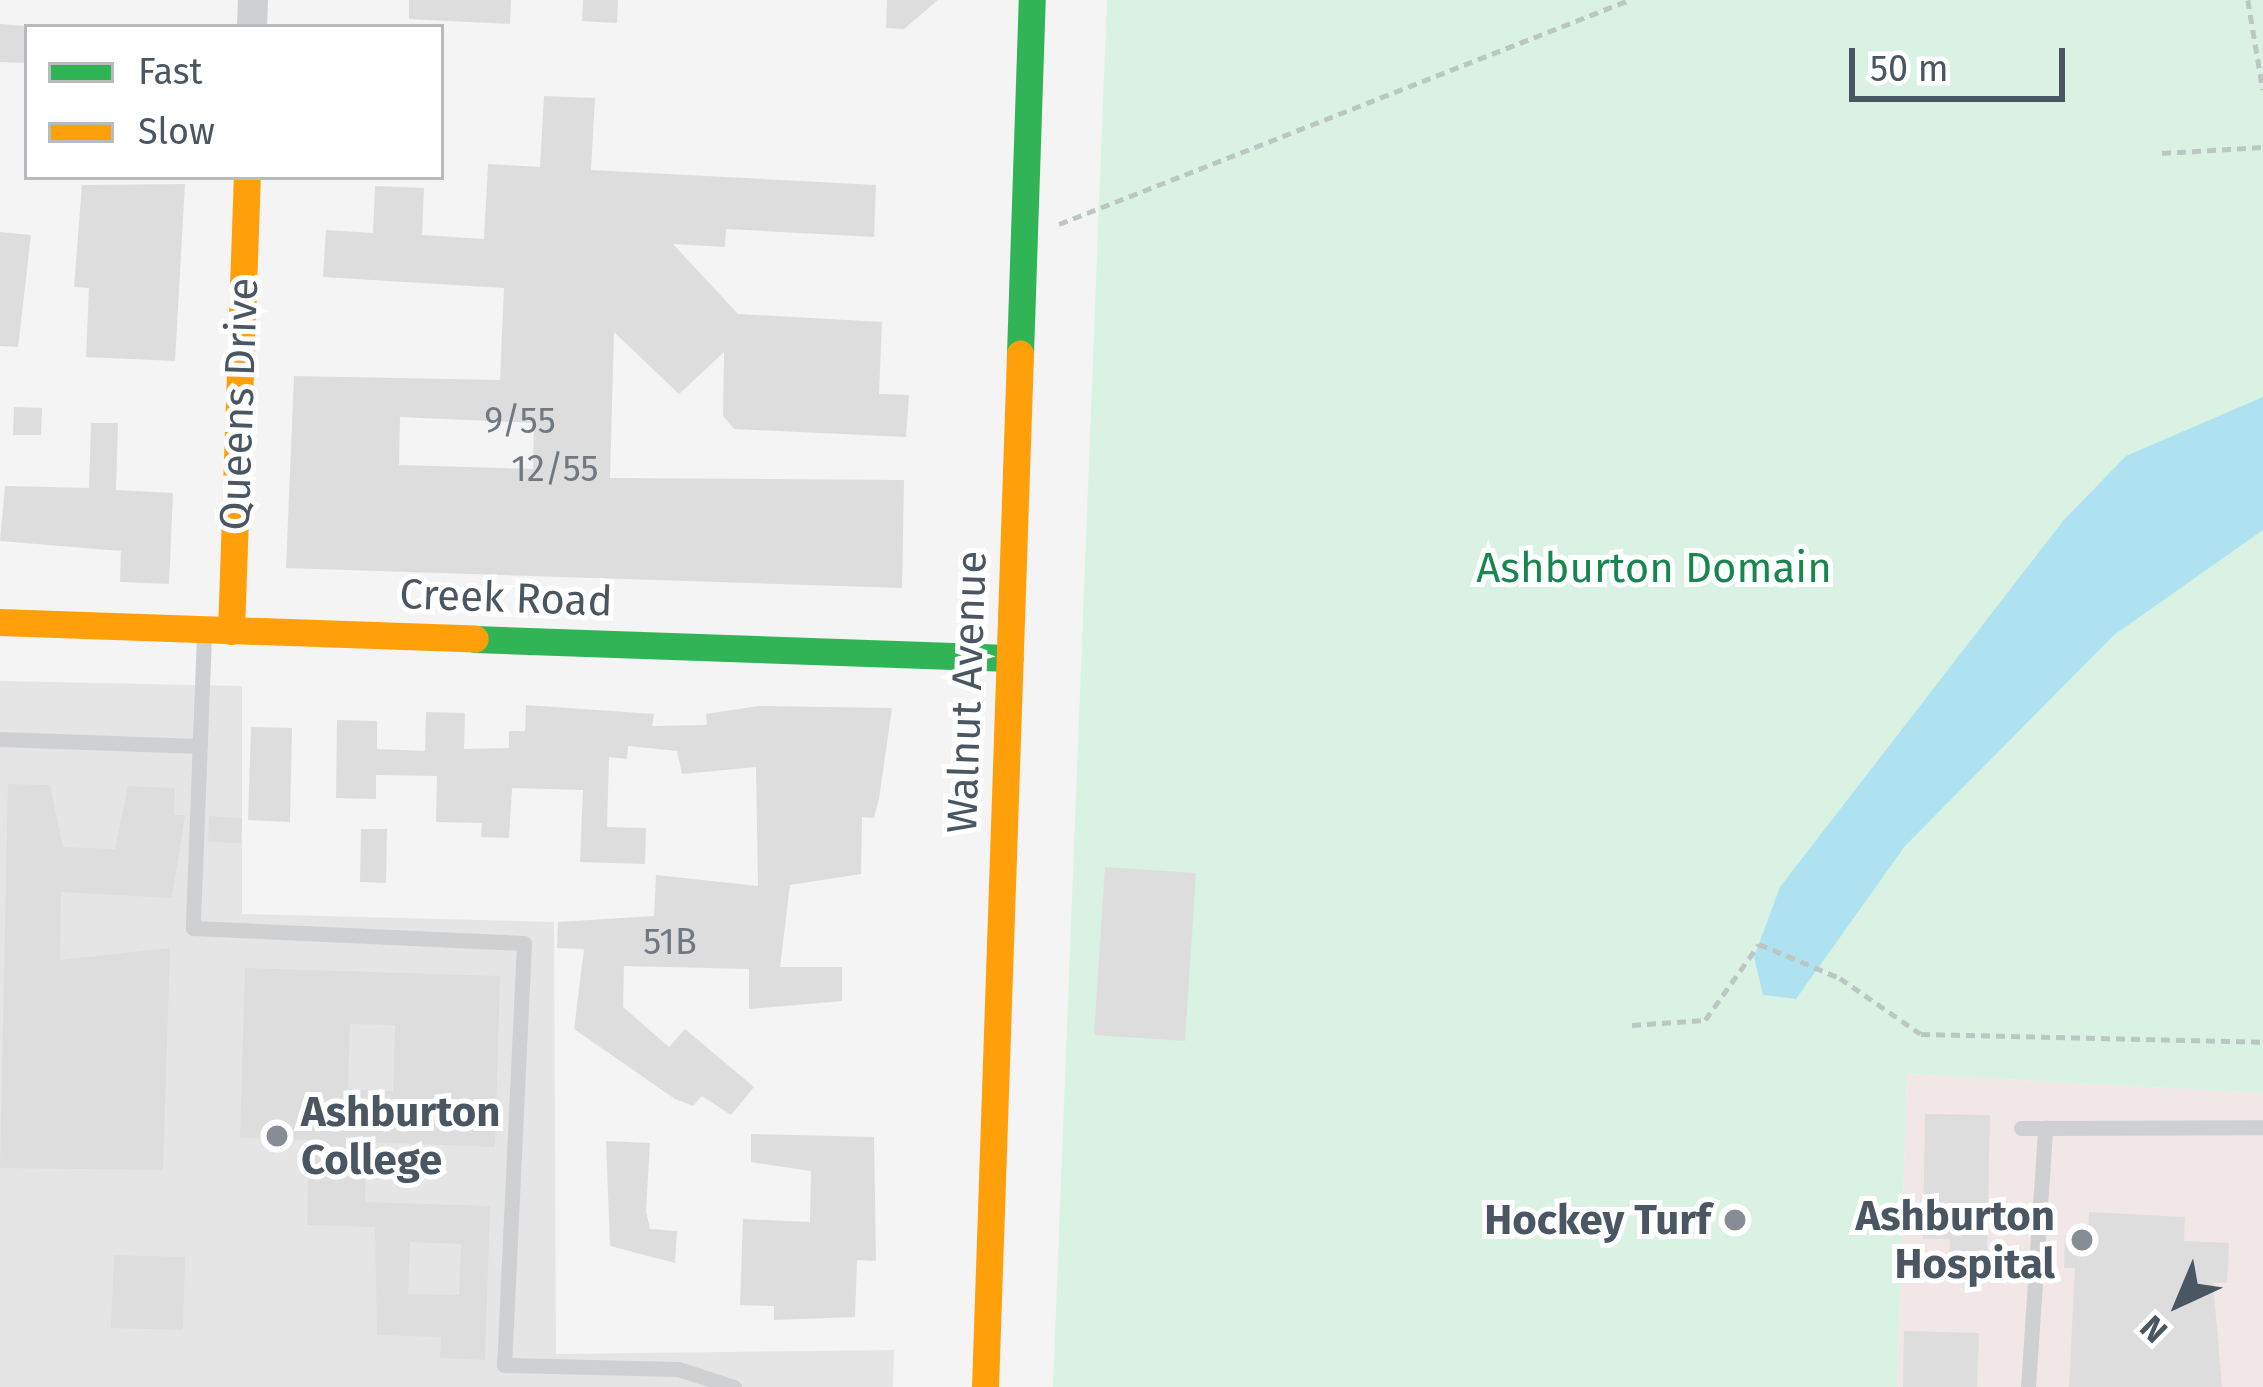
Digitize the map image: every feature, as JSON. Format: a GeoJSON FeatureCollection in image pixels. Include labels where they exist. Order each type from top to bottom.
{"type":"FeatureCollection","features":[{"type":"Feature","properties":{"kind":"street","name":"Walnut Avenue"},"geometry":{"type":"LineString","coordinates":[[985,1387],[1032,0]]}},
{"type":"Feature","properties":{"kind":"street","name":"Queens Drive"},"geometry":{"type":"LineString","coordinates":[[218,630],[247,180]]}},
{"type":"Feature","properties":{"kind":"street","name":"Creek Road"},"geometry":{"type":"LineString","coordinates":[[0,622],[1010,658]]}},
{"type":"Feature","properties":{"kind":"lane"},"geometry":{"type":"LineString","coordinates":[[218,630],[200,746],[193,928],[524,943],[503,1364],[678,1369],[734,1387]]}},
{"type":"Feature","properties":{"kind":"lane"},"geometry":{"type":"LineString","coordinates":[[0,739],[200,746]]}},
{"type":"Feature","properties":{"kind":"lane"},"geometry":{"type":"LineString","coordinates":[[2021,1128],[2263,1127]]}},
{"type":"Feature","properties":{"kind":"lane"},"geometry":{"type":"LineString","coordinates":[[2028,1387],[2045,1128]]}},
{"type":"Feature","properties":{"kind":"path"},"geometry":{"type":"LineString","coordinates":[[1024,238],[1629,0]]}},
{"type":"Feature","properties":{"kind":"path"},"geometry":{"type":"LineString","coordinates":[[2248,0],[2263,90]]}},
{"type":"Feature","properties":{"kind":"path"},"geometry":{"type":"LineString","coordinates":[[2162,153],[2263,147]]}},
{"type":"Feature","properties":{"kind":"path"},"geometry":{"type":"LineString","coordinates":[[1632,1024],[1705,1020],[1759,944],[1840,978],[1921,1034],[2263,1042]]}},
{"type":"Feature","properties":{"kind":"shaded area","name":"Ashburton College"},"geometry":{"type":"Polygon","coordinates":[[[0,681],[242,686],[242,914],[554,922],[556,1354],[894,1350],[893,1387],[0,1387],[0,681]]]}},
{"type":"Feature","properties":{"kind":"shaded area","name":"Ashburton Hospital"},"geometry":{"type":"Polygon","coordinates":[[[1907,1074],[2263,1093],[2263,1387],[1897,1387],[1907,1074]]]}},
{"type":"Feature","properties":{"kind":"green space","name":"Ashburton Domain"},"geometry":{"type":"Polygon","coordinates":[[[1107,0],[2263,0],[2263,1093],[1907,1074],[1897,1387],[1053,1387],[1107,0]]]}},
{"type":"Feature","properties":{"kind":"water"},"geometry":{"type":"Polygon","coordinates":[[[2263,397],[2263,530],[2114,635],[1905,846],[1796,999],[1763,995],[1754,957],[1780,887],[2063,521],[2126,456],[2263,397]]]}},
{"type":"Feature","properties":{"kind":"building"},"geometry":{"type":"Polygon","coordinates":[[[409,0],[511,0],[510,24],[409,19],[409,0]]]}},
{"type":"Feature","properties":{"kind":"building"},"geometry":{"type":"Polygon","coordinates":[[[583,0],[618,0],[617,23],[582,21],[583,0]]]}},
{"type":"Feature","properties":{"kind":"building"},"geometry":{"type":"Polygon","coordinates":[[[887,0],[938,0],[904,29],[886,28],[887,0]]]}},
{"type":"Feature","properties":{"kind":"building"},"geometry":{"type":"Polygon","coordinates":[[[0,24],[24,26],[24,63],[0,62],[0,24]]]}},
{"type":"Feature","properties":{"kind":"building"},"geometry":{"type":"Polygon","coordinates":[[[544,96],[595,98],[591,170],[876,185],[874,237],[726,229],[725,247],[673,244],[738,314],[882,322],[879,394],[909,395],[906,437],[734,429],[723,416],[724,352],[679,394],[614,332],[610,478],[904,480],[902,588],[286,568],[294,376],[500,380],[504,288],[323,277],[326,230],[373,233],[375,186],[424,188],[422,235],[484,239],[488,164],[540,167],[544,96]],[[400,417],[399,465],[533,469],[534,423],[400,417]]]}},
{"type":"Feature","properties":{"kind":"building"},"geometry":{"type":"Polygon","coordinates":[[[185,184],[175,361],[86,357],[89,288],[74,287],[82,185],[185,184]]]}},
{"type":"Feature","properties":{"kind":"building"},"geometry":{"type":"Polygon","coordinates":[[[0,232],[31,235],[18,347],[0,346],[0,232]]]}},
{"type":"Feature","properties":{"kind":"building"},"geometry":{"type":"Polygon","coordinates":[[[14,407],[42,408],[41,435],[13,435],[14,407]]]}},
{"type":"Feature","properties":{"kind":"building"},"geometry":{"type":"Polygon","coordinates":[[[91,423],[118,423],[116,490],[173,493],[169,584],[120,582],[121,551],[0,541],[5,486],[89,488],[91,423]]]}},
{"type":"Feature","properties":{"kind":"building"},"geometry":{"type":"Polygon","coordinates":[[[526,705],[654,714],[652,726],[707,725],[706,714],[758,706],[892,708],[874,818],[862,817],[861,874],[790,885],[780,967],[842,967],[842,1001],[749,1009],[749,969],[624,966],[623,1007],[669,1047],[685,1029],[754,1087],[731,1115],[702,1096],[693,1106],[675,1099],[574,1029],[584,949],[557,948],[558,922],[654,916],[656,875],[758,886],[756,767],[682,774],[677,751],[628,746],[627,759],[609,757],[607,827],[646,828],[645,864],[580,862],[583,790],[512,788],[509,838],[481,837],[482,823],[436,822],[437,776],[376,775],[376,799],[336,798],[337,720],[377,721],[377,749],[425,751],[426,712],[465,713],[464,749],[509,748],[509,731],[525,731],[526,705]]]}},
{"type":"Feature","properties":{"kind":"building"},"geometry":{"type":"Polygon","coordinates":[[[251,727],[292,728],[290,822],[248,820],[251,727]]]}},
{"type":"Feature","properties":{"kind":"building"},"geometry":{"type":"Polygon","coordinates":[[[8,784],[50,785],[63,847],[115,849],[128,786],[175,788],[174,815],[185,815],[172,898],[61,892],[60,960],[170,948],[163,1170],[0,1168],[8,784]]]}},
{"type":"Feature","properties":{"kind":"building"},"geometry":{"type":"Polygon","coordinates":[[[209,816],[242,818],[241,843],[208,842],[209,816]]]}},
{"type":"Feature","properties":{"kind":"building"},"geometry":{"type":"Polygon","coordinates":[[[361,829],[387,829],[386,883],[360,882],[361,829]]]}},
{"type":"Feature","properties":{"kind":"building"},"geometry":{"type":"Polygon","coordinates":[[[1105,867],[1196,873],[1185,1041],[1094,1035],[1105,867]]]}},
{"type":"Feature","properties":{"kind":"building"},"geometry":{"type":"Polygon","coordinates":[[[245,968],[500,976],[495,1147],[366,1142],[365,1202],[490,1206],[485,1360],[440,1358],[441,1337],[377,1335],[375,1227],[307,1225],[309,1140],[240,1138],[245,968]],[[350,1024],[348,1089],[393,1091],[395,1025],[350,1024]],[[410,1242],[408,1294],[459,1295],[461,1244],[410,1242]]]}},
{"type":"Feature","properties":{"kind":"building"},"geometry":{"type":"Polygon","coordinates":[[[1925,1114],[1990,1115],[1987,1260],[1949,1259],[1950,1239],[1923,1239],[1925,1114]]]}},
{"type":"Feature","properties":{"kind":"building"},"geometry":{"type":"Polygon","coordinates":[[[751,1134],[874,1137],[876,1261],[857,1260],[855,1317],[774,1320],[774,1306],[740,1305],[743,1219],[810,1222],[811,1171],[751,1162],[751,1134]]]}},
{"type":"Feature","properties":{"kind":"building"},"geometry":{"type":"Polygon","coordinates":[[[606,1141],[650,1143],[646,1211],[650,1229],[677,1231],[675,1263],[610,1246],[606,1141]]]}},
{"type":"Feature","properties":{"kind":"building"},"geometry":{"type":"Polygon","coordinates":[[[2089,1212],[2185,1217],[2184,1241],[2229,1243],[2227,1283],[2213,1282],[2222,1387],[2069,1387],[2075,1268],[2064,1268],[2065,1235],[2088,1237],[2089,1212]]]}},
{"type":"Feature","properties":{"kind":"building"},"geometry":{"type":"Polygon","coordinates":[[[114,1255],[185,1257],[183,1330],[111,1328],[114,1255]]]}},
{"type":"Feature","properties":{"kind":"building"},"geometry":{"type":"Polygon","coordinates":[[[1904,1331],[1979,1333],[1977,1387],[1903,1387],[1904,1331]]]}},
{"type":"Feature","properties":{"kind":"traffic: fast"},"geometry":{"type":"LineString","coordinates":[[1020,354],[1032,0]]}},
{"type":"Feature","properties":{"kind":"traffic: fast"},"geometry":{"type":"LineString","coordinates":[[475,639],[1010,658]]}},
{"type":"Feature","properties":{"kind":"traffic: slow"},"geometry":{"type":"LineString","coordinates":[[231,631],[247,180]]}},
{"type":"Feature","properties":{"kind":"traffic: slow"},"geometry":{"type":"LineString","coordinates":[[985,1387],[1020,354]]}},
{"type":"Feature","properties":{"kind":"traffic: slow"},"geometry":{"type":"LineString","coordinates":[[0,622],[475,639]]}},
{"type":"Feature","properties":{"kind":"place","name":"Ashburton College"},"geometry":{"type":"Point","coordinates":[277,1136]}},
{"type":"Feature","properties":{"kind":"place","name":"Hockey Turf"},"geometry":{"type":"Point","coordinates":[1735,1220]}},
{"type":"Feature","properties":{"kind":"place","name":"Ashburton Hospital"},"geometry":{"type":"Point","coordinates":[2082,1240]}}]}
